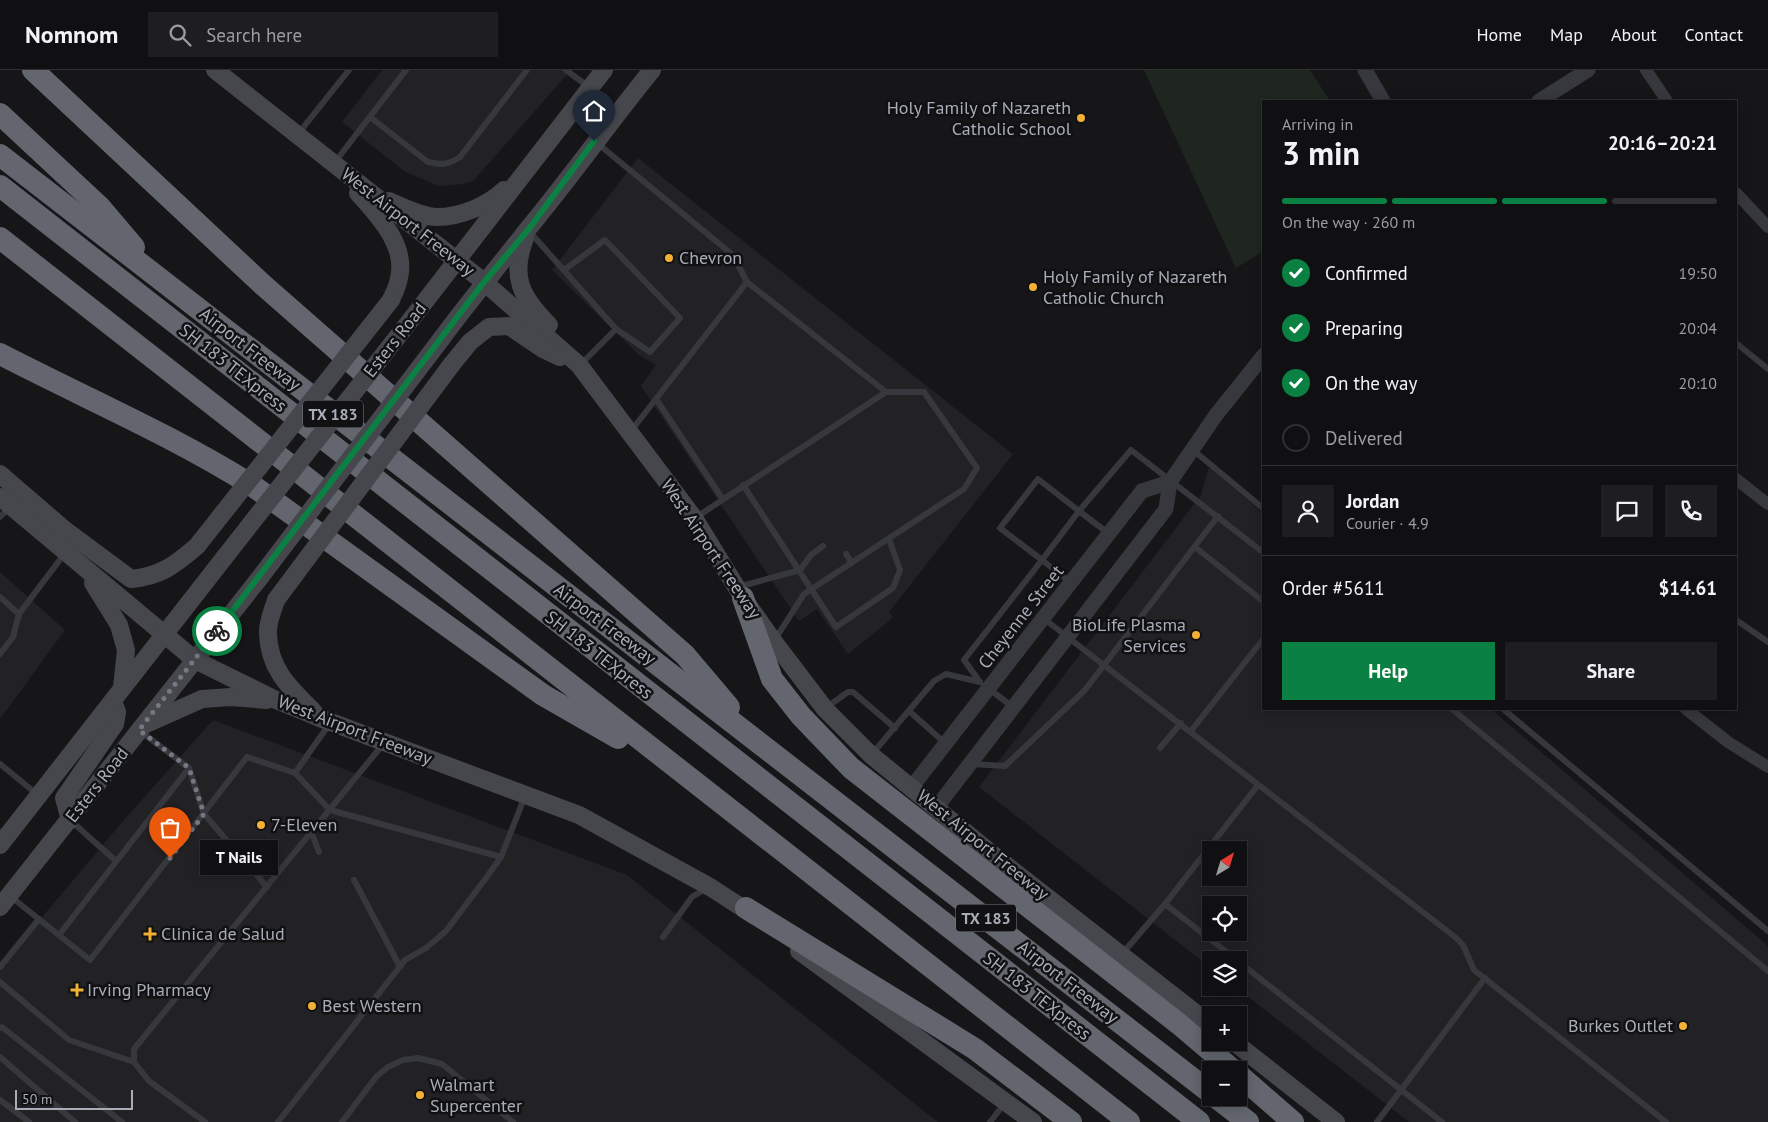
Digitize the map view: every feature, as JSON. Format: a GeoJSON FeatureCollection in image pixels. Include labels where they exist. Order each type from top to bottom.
{"type":"FeatureCollection","features":[{"type":"Feature","properties":{"kind":"highway"},"geometry":{"type":"LineString","coordinates":[[33,70],[262,284],[685,655],[761,742]]}},
{"type":"Feature","properties":{"kind":"highway"},"geometry":{"type":"LineString","coordinates":[[0,114],[100,207],[165,283]]}},
{"type":"Feature","properties":{"kind":"highway","name":"Airport Freeway"},"geometry":{"type":"LineString","coordinates":[[0,155],[493,539],[761,742],[1202,1086]]}},
{"type":"Feature","properties":{"kind":"highway","name":"SH 183 TEXpress"},"geometry":{"type":"LineString","coordinates":[[0,186],[1199,1122]]}},
{"type":"Feature","properties":{"kind":"highway","name":"SH 183 TEXpress"},"geometry":{"type":"LineString","coordinates":[[0,206],[1176,1122]]}},
{"type":"Feature","properties":{"kind":"highway"},"geometry":{"type":"LineString","coordinates":[[0,238],[692,782],[1129,1122]]}},
{"type":"Feature","properties":{"kind":"highway"},"geometry":{"type":"LineString","coordinates":[[0,257],[84,303]]}},
{"type":"Feature","properties":{"kind":"highway"},"geometry":{"type":"LineString","coordinates":[[0,354],[167,435],[212,460],[253,486],[543,695],[692,782]]}},
{"type":"Feature","properties":{"kind":"highway"},"geometry":{"type":"LineString","coordinates":[[740,592],[772,679],[801,716],[851,768],[1179,1024],[1222,1061]]}},
{"type":"Feature","properties":{"kind":"highway"},"geometry":{"type":"LineString","coordinates":[[746,908],[975,1049],[1071,1122]]}},
{"type":"Feature","properties":{"kind":"highway"},"geometry":{"type":"LineString","coordinates":[[1247,1082],[1293,1122]]}},
{"type":"Feature","properties":{"kind":"highway"},"geometry":{"type":"LineString","coordinates":[[1227,1106],[1248,1122]]}},
{"type":"Feature","properties":{"kind":"main road","name":"West Airport Freeway"},"geometry":{"type":"LineString","coordinates":[[215,70],[457,260],[579,365],[694,518],[774,642],[825,709],[871,755],[1202,1018]]}},
{"type":"Feature","properties":{"kind":"main road","name":"Esters Road"},"geometry":{"type":"LineString","coordinates":[[0,845],[604,70]]}},
{"type":"Feature","properties":{"kind":"main road","name":"Esters Road"},"geometry":{"type":"LineString","coordinates":[[5,901],[258,580],[484,282],[528,230],[594,141],[652,70]]}},
{"type":"Feature","properties":{"kind":"main road"},"geometry":{"type":"LineString","coordinates":[[0,474],[65,530],[131,579],[148,577],[175,566],[197,546],[391,300],[400,276],[398,247],[378,217],[333,164]]}},
{"type":"Feature","properties":{"kind":"main road"},"geometry":{"type":"LineString","coordinates":[[372,194],[436,217],[465,212],[495,199],[528,168]]}},
{"type":"Feature","properties":{"kind":"main road"},"geometry":{"type":"LineString","coordinates":[[528,230],[517,265],[522,292],[534,311],[568,344],[579,365]]}},
{"type":"Feature","properties":{"kind":"main road"},"geometry":{"type":"LineString","coordinates":[[325,720],[284,682],[271,656],[267,633],[276,600],[452,364],[470,342],[489,327],[509,326],[543,349],[579,365]]}},
{"type":"Feature","properties":{"kind":"main road","name":"West Airport Freeway"},"geometry":{"type":"LineString","coordinates":[[4,506],[80,564],[194,660],[276,700],[325,720],[580,815],[746,908],[826,972],[1033,1122]]}},
{"type":"Feature","properties":{"kind":"main road"},"geometry":{"type":"LineString","coordinates":[[70,820],[64,798],[115,724],[117,695],[126,650],[119,625],[80,564]]}},
{"type":"Feature","properties":{"kind":"main road"},"geometry":{"type":"LineString","coordinates":[[141,728],[202,699],[231,697],[276,700]]}},
{"type":"Feature","properties":{"kind":"main road"},"geometry":{"type":"LineString","coordinates":[[39,795],[70,820]]}},
{"type":"Feature","properties":{"kind":"main road"},"geometry":{"type":"LineString","coordinates":[[1245,1051],[1336,1122]]}},
{"type":"Feature","properties":{"kind":"street"},"geometry":{"type":"LineString","coordinates":[[1365,70],[1382,100]]}},
{"type":"Feature","properties":{"kind":"street"},"geometry":{"type":"LineString","coordinates":[[1541,100],[1588,70]]}},
{"type":"Feature","properties":{"kind":"street"},"geometry":{"type":"LineString","coordinates":[[1646,70],[1666,100]]}},
{"type":"Feature","properties":{"kind":"street"},"geometry":{"type":"LineString","coordinates":[[1737,194],[1768,227]]}},
{"type":"Feature","properties":{"kind":"street"},"geometry":{"type":"LineString","coordinates":[[936,808],[972,764],[1166,509],[1170,482],[1192,449],[1262,357]]}},
{"type":"Feature","properties":{"kind":"street"},"geometry":{"type":"LineString","coordinates":[[1737,480],[1768,504]]}},
{"type":"Feature","properties":{"kind":"street","name":"Cheyenne Street"},"geometry":{"type":"LineString","coordinates":[[911,788],[946,744],[985,685],[1043,618],[1142,491],[1170,482]]}},
{"type":"Feature","properties":{"kind":"street"},"geometry":{"type":"LineString","coordinates":[[1687,710],[1728,742],[1768,767]]}},
{"type":"Feature","properties":{"kind":"lane"},"geometry":{"type":"LineString","coordinates":[[297,135],[349,70]]}},
{"type":"Feature","properties":{"kind":"lane"},"geometry":{"type":"LineString","coordinates":[[333,164],[406,70]]}},
{"type":"Feature","properties":{"kind":"lane"},"geometry":{"type":"LineString","coordinates":[[370,117],[428,162],[450,164],[460,157],[527,70]]}},
{"type":"Feature","properties":{"kind":"lane"},"geometry":{"type":"LineString","coordinates":[[566,70],[590,88]]}},
{"type":"Feature","properties":{"kind":"lane"},"geometry":{"type":"LineString","coordinates":[[594,141],[733,255],[747,282],[886,392]]}},
{"type":"Feature","properties":{"kind":"lane"},"geometry":{"type":"LineString","coordinates":[[528,230],[616,329],[650,352],[680,318],[605,240],[564,270]]}},
{"type":"Feature","properties":{"kind":"lane"},"geometry":{"type":"LineString","coordinates":[[631,432],[747,282]]}},
{"type":"Feature","properties":{"kind":"lane"},"geometry":{"type":"LineString","coordinates":[[579,365],[616,329]]}},
{"type":"Feature","properties":{"kind":"lane"},"geometry":{"type":"LineString","coordinates":[[1737,344],[1768,369]]}},
{"type":"Feature","properties":{"kind":"lane"},"geometry":{"type":"LineString","coordinates":[[694,518],[886,392],[924,392],[976,468],[964,488],[804,594],[774,642]]}},
{"type":"Feature","properties":{"kind":"lane"},"geometry":{"type":"LineString","coordinates":[[656,399],[722,498]]}},
{"type":"Feature","properties":{"kind":"lane"},"geometry":{"type":"LineString","coordinates":[[1192,449],[1262,507]]}},
{"type":"Feature","properties":{"kind":"lane"},"geometry":{"type":"LineString","coordinates":[[1014,709],[985,685],[964,660],[1079,511],[1130,450],[1262,551]]}},
{"type":"Feature","properties":{"kind":"lane"},"geometry":{"type":"LineString","coordinates":[[1071,583],[1000,528],[1038,479],[1109,533]]}},
{"type":"Feature","properties":{"kind":"lane"},"geometry":{"type":"LineString","coordinates":[[743,485],[836,627],[894,588],[900,570],[889,539]]}},
{"type":"Feature","properties":{"kind":"lane"},"geometry":{"type":"LineString","coordinates":[[972,764],[1004,766],[1085,690],[1218,516]]}},
{"type":"Feature","properties":{"kind":"lane"},"geometry":{"type":"LineString","coordinates":[[740,592],[800,570],[811,555],[823,546]]}},
{"type":"Feature","properties":{"kind":"lane"},"geometry":{"type":"LineString","coordinates":[[1195,547],[1262,600]]}},
{"type":"Feature","properties":{"kind":"lane"},"geometry":{"type":"LineString","coordinates":[[0,654],[13,637],[19,614],[65,552]]}},
{"type":"Feature","properties":{"kind":"lane"},"geometry":{"type":"LineString","coordinates":[[846,554],[852,563]]}},
{"type":"Feature","properties":{"kind":"lane"},"geometry":{"type":"LineString","coordinates":[[0,597],[19,614]]}},
{"type":"Feature","properties":{"kind":"lane"},"geometry":{"type":"LineString","coordinates":[[1043,618],[1105,664],[1455,937],[1463,945],[1474,970],[1666,1122]]}},
{"type":"Feature","properties":{"kind":"lane"},"geometry":{"type":"LineString","coordinates":[[1737,621],[1768,642]]}},
{"type":"Feature","properties":{"kind":"lane"},"geometry":{"type":"LineString","coordinates":[[1191,731],[1262,641]]}},
{"type":"Feature","properties":{"kind":"lane"},"geometry":{"type":"LineString","coordinates":[[871,755],[934,681],[946,674],[985,685]]}},
{"type":"Feature","properties":{"kind":"lane"},"geometry":{"type":"LineString","coordinates":[[825,709],[848,692],[854,692],[895,728]]}},
{"type":"Feature","properties":{"kind":"lane"},"geometry":{"type":"LineString","coordinates":[[1453,710],[1768,970]]}},
{"type":"Feature","properties":{"kind":"lane"},"geometry":{"type":"LineString","coordinates":[[1504,710],[1768,931]]}},
{"type":"Feature","properties":{"kind":"lane"},"geometry":{"type":"LineString","coordinates":[[909,711],[946,744]]}},
{"type":"Feature","properties":{"kind":"lane"},"geometry":{"type":"LineString","coordinates":[[295,773],[325,720]]}},
{"type":"Feature","properties":{"kind":"lane"},"geometry":{"type":"LineString","coordinates":[[1160,748],[1181,723]]}},
{"type":"Feature","properties":{"kind":"lane"},"geometry":{"type":"LineString","coordinates":[[141,728],[189,768],[204,814],[266,887]]}},
{"type":"Feature","properties":{"kind":"lane"},"geometry":{"type":"LineString","coordinates":[[134,1062],[134,1049],[266,887],[312,834],[385,742]]}},
{"type":"Feature","properties":{"kind":"lane"},"geometry":{"type":"LineString","coordinates":[[5,901],[39,919],[90,960],[247,757],[295,773],[330,810],[501,857]]}},
{"type":"Feature","properties":{"kind":"lane"},"geometry":{"type":"LineString","coordinates":[[0,764],[39,795]]}},
{"type":"Feature","properties":{"kind":"lane"},"geometry":{"type":"LineString","coordinates":[[59,935],[189,768]]}},
{"type":"Feature","properties":{"kind":"lane"},"geometry":{"type":"LineString","coordinates":[[1122,955],[1165,904],[1258,785]]}},
{"type":"Feature","properties":{"kind":"lane"},"geometry":{"type":"LineString","coordinates":[[278,1122],[405,960],[426,948],[446,931],[501,857],[525,795]]}},
{"type":"Feature","properties":{"kind":"lane"},"geometry":{"type":"LineString","coordinates":[[70,820],[116,861]]}},
{"type":"Feature","properties":{"kind":"lane"},"geometry":{"type":"LineString","coordinates":[[312,834],[319,852]]}},
{"type":"Feature","properties":{"kind":"lane"},"geometry":{"type":"LineString","coordinates":[[354,880],[400,967]]}},
{"type":"Feature","properties":{"kind":"lane"},"geometry":{"type":"LineString","coordinates":[[663,937],[692,898],[710,887]]}},
{"type":"Feature","properties":{"kind":"lane"},"geometry":{"type":"LineString","coordinates":[[1165,904],[1225,951]]}},
{"type":"Feature","properties":{"kind":"lane"},"geometry":{"type":"LineString","coordinates":[[0,967],[39,919]]}},
{"type":"Feature","properties":{"kind":"lane"},"geometry":{"type":"LineString","coordinates":[[1247,968],[1442,1122]]}},
{"type":"Feature","properties":{"kind":"lane"},"geometry":{"type":"LineString","coordinates":[[1377,1122],[1485,978]]}},
{"type":"Feature","properties":{"kind":"lane"},"geometry":{"type":"LineString","coordinates":[[0,982],[69,1040],[134,1062],[149,1081],[205,1122]]}},
{"type":"Feature","properties":{"kind":"lane"},"geometry":{"type":"LineString","coordinates":[[0,1028],[2,1026],[122,1122]]}},
{"type":"Feature","properties":{"kind":"lane"},"geometry":{"type":"LineString","coordinates":[[0,1057],[74,1122]]}},
{"type":"Feature","properties":{"kind":"lane"},"geometry":{"type":"LineString","coordinates":[[342,1122],[376,1077],[388,1067],[403,1060],[418,1058],[442,1064],[513,1122]]}},
{"type":"Feature","properties":{"kind":"lane"},"geometry":{"type":"LineString","coordinates":[[0,1100],[28,1122]]}},
{"type":"Feature","properties":{"kind":"lane"},"geometry":{"type":"LineString","coordinates":[[990,1122],[1006,1102]]}},
{"type":"Feature","properties":{"kind":"shaded area"},"geometry":{"type":"Polygon","coordinates":[[[382,70],[571,70],[474,180],[464,184],[438,186],[404,171],[342,122],[382,70]]]}},
{"type":"Feature","properties":{"kind":"shaded area"},"geometry":{"type":"Polygon","coordinates":[[[1144,70],[1310,70],[1329,100],[1262,100],[1262,252],[1236,268],[1144,70]]]}},
{"type":"Feature","properties":{"kind":"shaded area"},"geometry":{"type":"Polygon","coordinates":[[[638,158],[1013,454],[889,612],[893,618],[848,654],[817,609],[799,621],[641,386],[656,365],[639,355],[552,270],[638,158]]]}},
{"type":"Feature","properties":{"kind":"shaded area"},"geometry":{"type":"Polygon","coordinates":[[[1209,467],[1262,512],[1262,710],[1492,710],[1768,946],[1768,1122],[1409,1122],[1247,996],[1247,951],[1202,951],[1202,961],[979,787],[1201,495],[1209,467]]]}},
{"type":"Feature","properties":{"kind":"shaded area"},"geometry":{"type":"Polygon","coordinates":[[[0,572],[65,630],[0,719],[0,572]]]}},
{"type":"Feature","properties":{"kind":"shaded area"},"geometry":{"type":"Polygon","coordinates":[[[213,720],[627,875],[938,1122],[0,1122],[0,967],[123,821],[213,720]]]}},
{"type":"Feature","properties":{"kind":"way so far"},"geometry":{"type":"LineString","coordinates":[[170,858],[204,814],[189,768],[139,730],[217,631]]}},
{"type":"Feature","properties":{"kind":"place","name":"Holy Family of Nazareth Catholic School"},"geometry":{"type":"Point","coordinates":[1081,118]}},
{"type":"Feature","properties":{"kind":"place","name":"Chevron"},"geometry":{"type":"Point","coordinates":[669,258]}},
{"type":"Feature","properties":{"kind":"place","name":"Holy Family of Nazareth Catholic Church"},"geometry":{"type":"Point","coordinates":[1033,287]}},
{"type":"Feature","properties":{"kind":"place","name":"BioLife Plasma Services"},"geometry":{"type":"Point","coordinates":[1196,635]}},
{"type":"Feature","properties":{"kind":"place","name":"7-Eleven"},"geometry":{"type":"Point","coordinates":[261,825]}},
{"type":"Feature","properties":{"kind":"place","name":"T Nails"},"geometry":{"type":"Point","coordinates":[170,858]}},
{"type":"Feature","properties":{"kind":"place","name":"Clinica de Salud"},"geometry":{"type":"Point","coordinates":[150,934]}},
{"type":"Feature","properties":{"kind":"place","name":"Irving Pharmacy"},"geometry":{"type":"Point","coordinates":[77,990]}},
{"type":"Feature","properties":{"kind":"place","name":"Best Western"},"geometry":{"type":"Point","coordinates":[312,1006]}},
{"type":"Feature","properties":{"kind":"place","name":"Burkes Outlet"},"geometry":{"type":"Point","coordinates":[1683,1026]}},
{"type":"Feature","properties":{"kind":"place","name":"Walmart Supercenter"},"geometry":{"type":"Point","coordinates":[420,1095]}},
{"type":"Feature","properties":{"kind":"route"},"geometry":{"type":"LineString","coordinates":[[217,631],[258,580],[484,282],[528,230],[594,141]]}}]}
